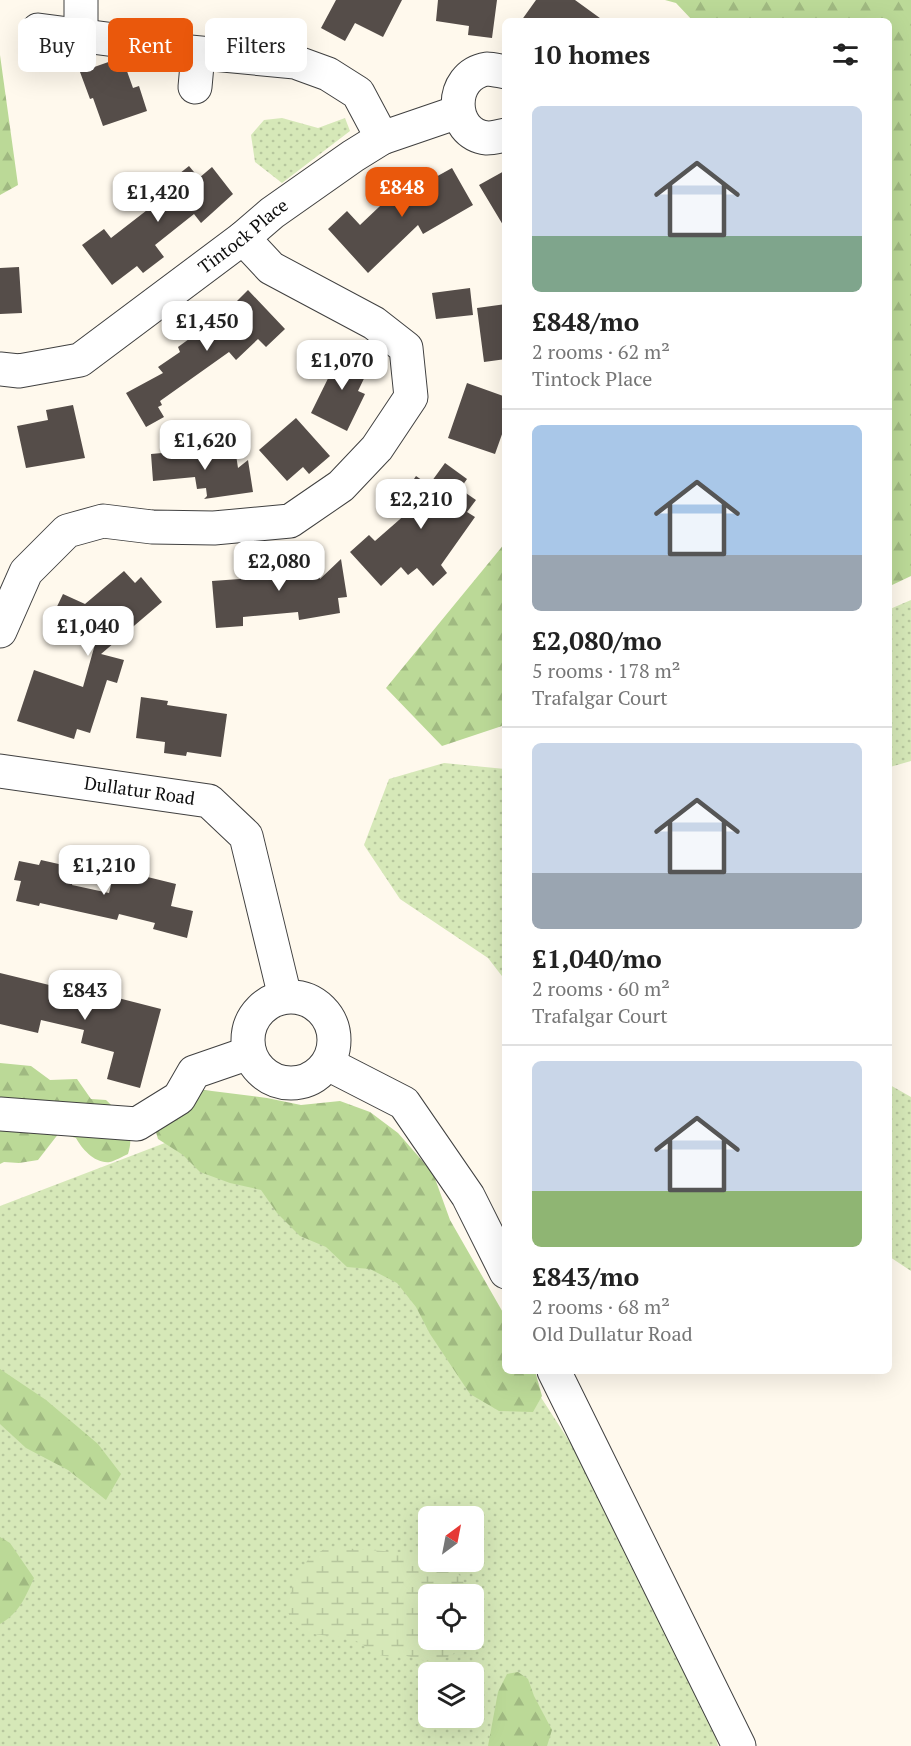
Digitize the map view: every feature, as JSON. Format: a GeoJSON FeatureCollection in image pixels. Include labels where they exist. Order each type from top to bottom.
{"type":"FeatureCollection","features":[{"type":"Feature","properties":{"kind":"street"},"geometry":{"type":"LineString","coordinates":[[81,1],[81,18]]}},
{"type":"Feature","properties":{"kind":"street"},"geometry":{"type":"LineString","coordinates":[[96,37],[138,43],[149,48],[295,62],[328,74],[358,93],[382,138]]}},
{"type":"Feature","properties":{"kind":"street"},"geometry":{"type":"LineString","coordinates":[[195,87],[198,54]]}},
{"type":"Feature","properties":{"kind":"street"},"geometry":{"type":"LineString","coordinates":[[502,71],[487,69],[469,76],[458,93],[458,112],[468,129],[486,138],[502,136]]}},
{"type":"Feature","properties":{"kind":"street","name":"Tintock Place"},"geometry":{"type":"LineString","coordinates":[[0,369],[19,371],[80,360],[243,238],[272,213],[353,156],[382,138],[458,112]]}},
{"type":"Feature","properties":{"kind":"street"},"geometry":{"type":"LineString","coordinates":[[0,631],[26,572],[67,531],[103,521],[152,527],[214,528],[290,522],[341,486],[377,448],[411,397],[406,348],[374,323],[271,268],[243,238]]}},
{"type":"Feature","properties":{"kind":"street","name":"Dullatur Road"},"geometry":{"type":"LineString","coordinates":[[0,771],[209,801],[246,836],[285,997]]}},
{"type":"Feature","properties":{"kind":"street"},"geometry":{"type":"LineString","coordinates":[[292,996],[313,1003],[322,1010],[334,1032],[334,1042],[328,1064],[320,1073],[302,1082],[288,1084],[268,1077],[259,1070],[249,1053],[248,1030],[255,1014],[267,1003],[285,997],[292,996]]}},
{"type":"Feature","properties":{"kind":"street"},"geometry":{"type":"LineString","coordinates":[[0,1114],[137,1124],[179,1098],[194,1072],[249,1053]]}},
{"type":"Feature","properties":{"kind":"street"},"geometry":{"type":"LineString","coordinates":[[328,1064],[404,1103],[468,1196],[502,1264]]}},
{"type":"Feature","properties":{"kind":"street"},"geometry":{"type":"LineString","coordinates":[[555,1374],[739,1746]]}},
{"type":"Feature","properties":{"kind":"green space"},"geometry":{"type":"Polygon","coordinates":[[[665,0],[911,0],[911,576],[892,585],[892,18],[690,18],[676,3],[665,0]]]}},
{"type":"Feature","properties":{"kind":"green space"},"geometry":{"type":"Polygon","coordinates":[[[0,55],[18,185],[0,195],[0,55]]]}},
{"type":"Feature","properties":{"kind":"green space"},"geometry":{"type":"Polygon","coordinates":[[[282,118],[318,128],[345,118],[350,131],[282,183],[255,162],[251,135],[264,120],[282,118]]]}},
{"type":"Feature","properties":{"kind":"green space"},"geometry":{"type":"Polygon","coordinates":[[[502,547],[502,726],[442,746],[386,688],[502,547]]]}},
{"type":"Feature","properties":{"kind":"green space"},"geometry":{"type":"Polygon","coordinates":[[[911,600],[911,761],[892,766],[892,608],[911,600]]]}},
{"type":"Feature","properties":{"kind":"green space"},"geometry":{"type":"Polygon","coordinates":[[[444,763],[502,769],[502,976],[488,958],[400,899],[364,845],[389,779],[444,763]]]}},
{"type":"Feature","properties":{"kind":"green space"},"geometry":{"type":"Polygon","coordinates":[[[0,1063],[31,1066],[50,1080],[77,1079],[91,1099],[106,1100],[122,1117],[129,1130],[128,1154],[110,1162],[99,1161],[85,1151],[76,1138],[59,1133],[38,1160],[0,1164],[0,1063]]]}},
{"type":"Feature","properties":{"kind":"green space"},"geometry":{"type":"Polygon","coordinates":[[[198,1081],[204,1090],[301,1105],[340,1101],[370,1112],[398,1133],[433,1173],[450,1220],[502,1311],[502,1374],[536,1374],[542,1396],[533,1412],[499,1411],[470,1394],[430,1334],[416,1307],[397,1283],[370,1269],[347,1267],[326,1247],[300,1236],[277,1213],[261,1190],[230,1183],[200,1172],[183,1155],[158,1139],[153,1122],[198,1081]]]}},
{"type":"Feature","properties":{"kind":"green space"},"geometry":{"type":"Polygon","coordinates":[[[892,1086],[911,1097],[911,1271],[892,1258],[892,1086]]]}},
{"type":"Feature","properties":{"kind":"green space"},"geometry":{"type":"Polygon","coordinates":[[[238,1115],[502,1367],[502,1374],[526,1374],[582,1461],[711,1718],[718,1746],[0,1746],[0,1206],[238,1115]]]}},
{"type":"Feature","properties":{"kind":"green space"},"geometry":{"type":"Polygon","coordinates":[[[0,1369],[46,1400],[98,1444],[121,1474],[106,1500],[68,1470],[26,1448],[0,1424],[0,1369]]]}},
{"type":"Feature","properties":{"kind":"green space"},"geometry":{"type":"Polygon","coordinates":[[[0,1537],[10,1543],[34,1578],[17,1610],[0,1624],[0,1537]]]}},
{"type":"Feature","properties":{"kind":"green space"},"geometry":{"type":"Polygon","coordinates":[[[328,1547],[418,1554],[418,1572],[457,1572],[464,1584],[418,1584],[418,1650],[457,1650],[438,1661],[380,1655],[349,1639],[312,1634],[298,1628],[292,1622],[289,1614],[290,1594],[298,1574],[309,1559],[328,1547]]]}},
{"type":"Feature","properties":{"kind":"green space"},"geometry":{"type":"Polygon","coordinates":[[[518,1672],[528,1679],[534,1696],[552,1730],[547,1746],[488,1746],[498,1692],[507,1674],[518,1672]]]}},
{"type":"Feature","properties":{"kind":"building"},"geometry":{"type":"Polygon","coordinates":[[[336,0],[402,0],[383,37],[355,23],[345,41],[321,28],[336,0]]]}},
{"type":"Feature","properties":{"kind":"building"},"geometry":{"type":"Polygon","coordinates":[[[438,0],[497,0],[492,38],[468,35],[469,26],[436,21],[438,0]]]}},
{"type":"Feature","properties":{"kind":"building"},"geometry":{"type":"Polygon","coordinates":[[[536,0],[575,0],[600,18],[523,18],[536,0]]]}},
{"type":"Feature","properties":{"kind":"building"},"geometry":{"type":"Polygon","coordinates":[[[108,62],[108,72],[127,72],[133,88],[139,86],[147,111],[103,126],[80,72],[96,72],[96,66],[108,62]]]}},
{"type":"Feature","properties":{"kind":"building"},"geometry":{"type":"Polygon","coordinates":[[[189,166],[199,178],[212,167],[233,194],[201,223],[194,214],[155,245],[164,257],[143,273],[137,266],[112,285],[82,245],[104,229],[111,238],[151,207],[146,200],[189,166]]]}},
{"type":"Feature","properties":{"kind":"building"},"geometry":{"type":"Polygon","coordinates":[[[452,168],[473,205],[423,234],[418,225],[368,273],[328,229],[347,211],[360,225],[399,188],[420,176],[425,183],[452,168]]]}},
{"type":"Feature","properties":{"kind":"building"},"geometry":{"type":"Polygon","coordinates":[[[502,172],[502,223],[479,185],[502,172]]]}},
{"type":"Feature","properties":{"kind":"building"},"geometry":{"type":"Polygon","coordinates":[[[19,267],[22,313],[0,314],[0,268],[19,267]]]}},
{"type":"Feature","properties":{"kind":"building"},"geometry":{"type":"Polygon","coordinates":[[[470,288],[473,315],[436,319],[432,293],[470,288]]]}},
{"type":"Feature","properties":{"kind":"building"},"geometry":{"type":"Polygon","coordinates":[[[248,290],[285,329],[266,347],[258,339],[236,360],[229,352],[160,401],[162,405],[158,407],[164,417],[146,427],[126,393],[163,373],[158,367],[180,352],[178,347],[223,306],[227,311],[248,290]]]}},
{"type":"Feature","properties":{"kind":"building"},"geometry":{"type":"Polygon","coordinates":[[[502,305],[502,360],[484,362],[477,308],[502,305]]]}},
{"type":"Feature","properties":{"kind":"building"},"geometry":{"type":"Polygon","coordinates":[[[342,350],[371,364],[358,391],[365,394],[347,431],[311,413],[342,350]]]}},
{"type":"Feature","properties":{"kind":"building"},"geometry":{"type":"Polygon","coordinates":[[[467,383],[502,396],[502,434],[495,454],[448,438],[467,383]]]}},
{"type":"Feature","properties":{"kind":"building"},"geometry":{"type":"Polygon","coordinates":[[[73,405],[85,458],[26,468],[17,426],[48,420],[46,410],[73,405]]]}},
{"type":"Feature","properties":{"kind":"building"},"geometry":{"type":"Polygon","coordinates":[[[296,418],[330,456],[309,474],[303,467],[287,481],[259,450],[296,418]]]}},
{"type":"Feature","properties":{"kind":"building"},"geometry":{"type":"Polygon","coordinates":[[[235,448],[238,468],[248,460],[253,492],[204,499],[207,496],[206,488],[197,489],[195,477],[153,481],[151,454],[184,451],[185,454],[235,448]]]}},
{"type":"Feature","properties":{"kind":"building"},"geometry":{"type":"Polygon","coordinates":[[[445,463],[467,479],[460,489],[476,500],[467,512],[475,517],[441,565],[447,573],[433,586],[417,568],[408,575],[401,567],[381,586],[350,552],[369,535],[375,541],[415,506],[402,497],[416,476],[429,485],[445,463]]]}},
{"type":"Feature","properties":{"kind":"building"},"geometry":{"type":"Polygon","coordinates":[[[316,559],[320,579],[341,559],[347,597],[338,598],[340,613],[299,620],[298,612],[243,617],[243,626],[216,628],[212,581],[240,579],[240,568],[316,559]]]}},
{"type":"Feature","properties":{"kind":"building"},"geometry":{"type":"Polygon","coordinates":[[[124,571],[135,583],[141,577],[162,602],[101,654],[124,660],[117,683],[107,680],[90,733],[77,729],[74,739],[17,721],[34,670],[83,687],[97,637],[52,617],[63,594],[85,604],[124,571]]]}},
{"type":"Feature","properties":{"kind":"building"},"geometry":{"type":"Polygon","coordinates":[[[141,697],[168,701],[167,705],[227,714],[221,757],[187,752],[186,756],[164,753],[165,742],[136,738],[141,697]]]}},
{"type":"Feature","properties":{"kind":"building"},"geometry":{"type":"Polygon","coordinates":[[[41,860],[63,865],[62,869],[75,872],[72,885],[109,893],[115,869],[176,884],[171,906],[193,911],[187,938],[153,929],[155,923],[119,914],[117,920],[40,903],[39,906],[16,901],[21,881],[14,880],[19,861],[39,865],[41,860]]]}},
{"type":"Feature","properties":{"kind":"building"},"geometry":{"type":"Polygon","coordinates":[[[0,973],[78,992],[79,988],[161,1009],[140,1088],[107,1079],[114,1052],[81,1043],[84,1030],[41,1020],[38,1033],[0,1024],[0,973]]]}}]}
